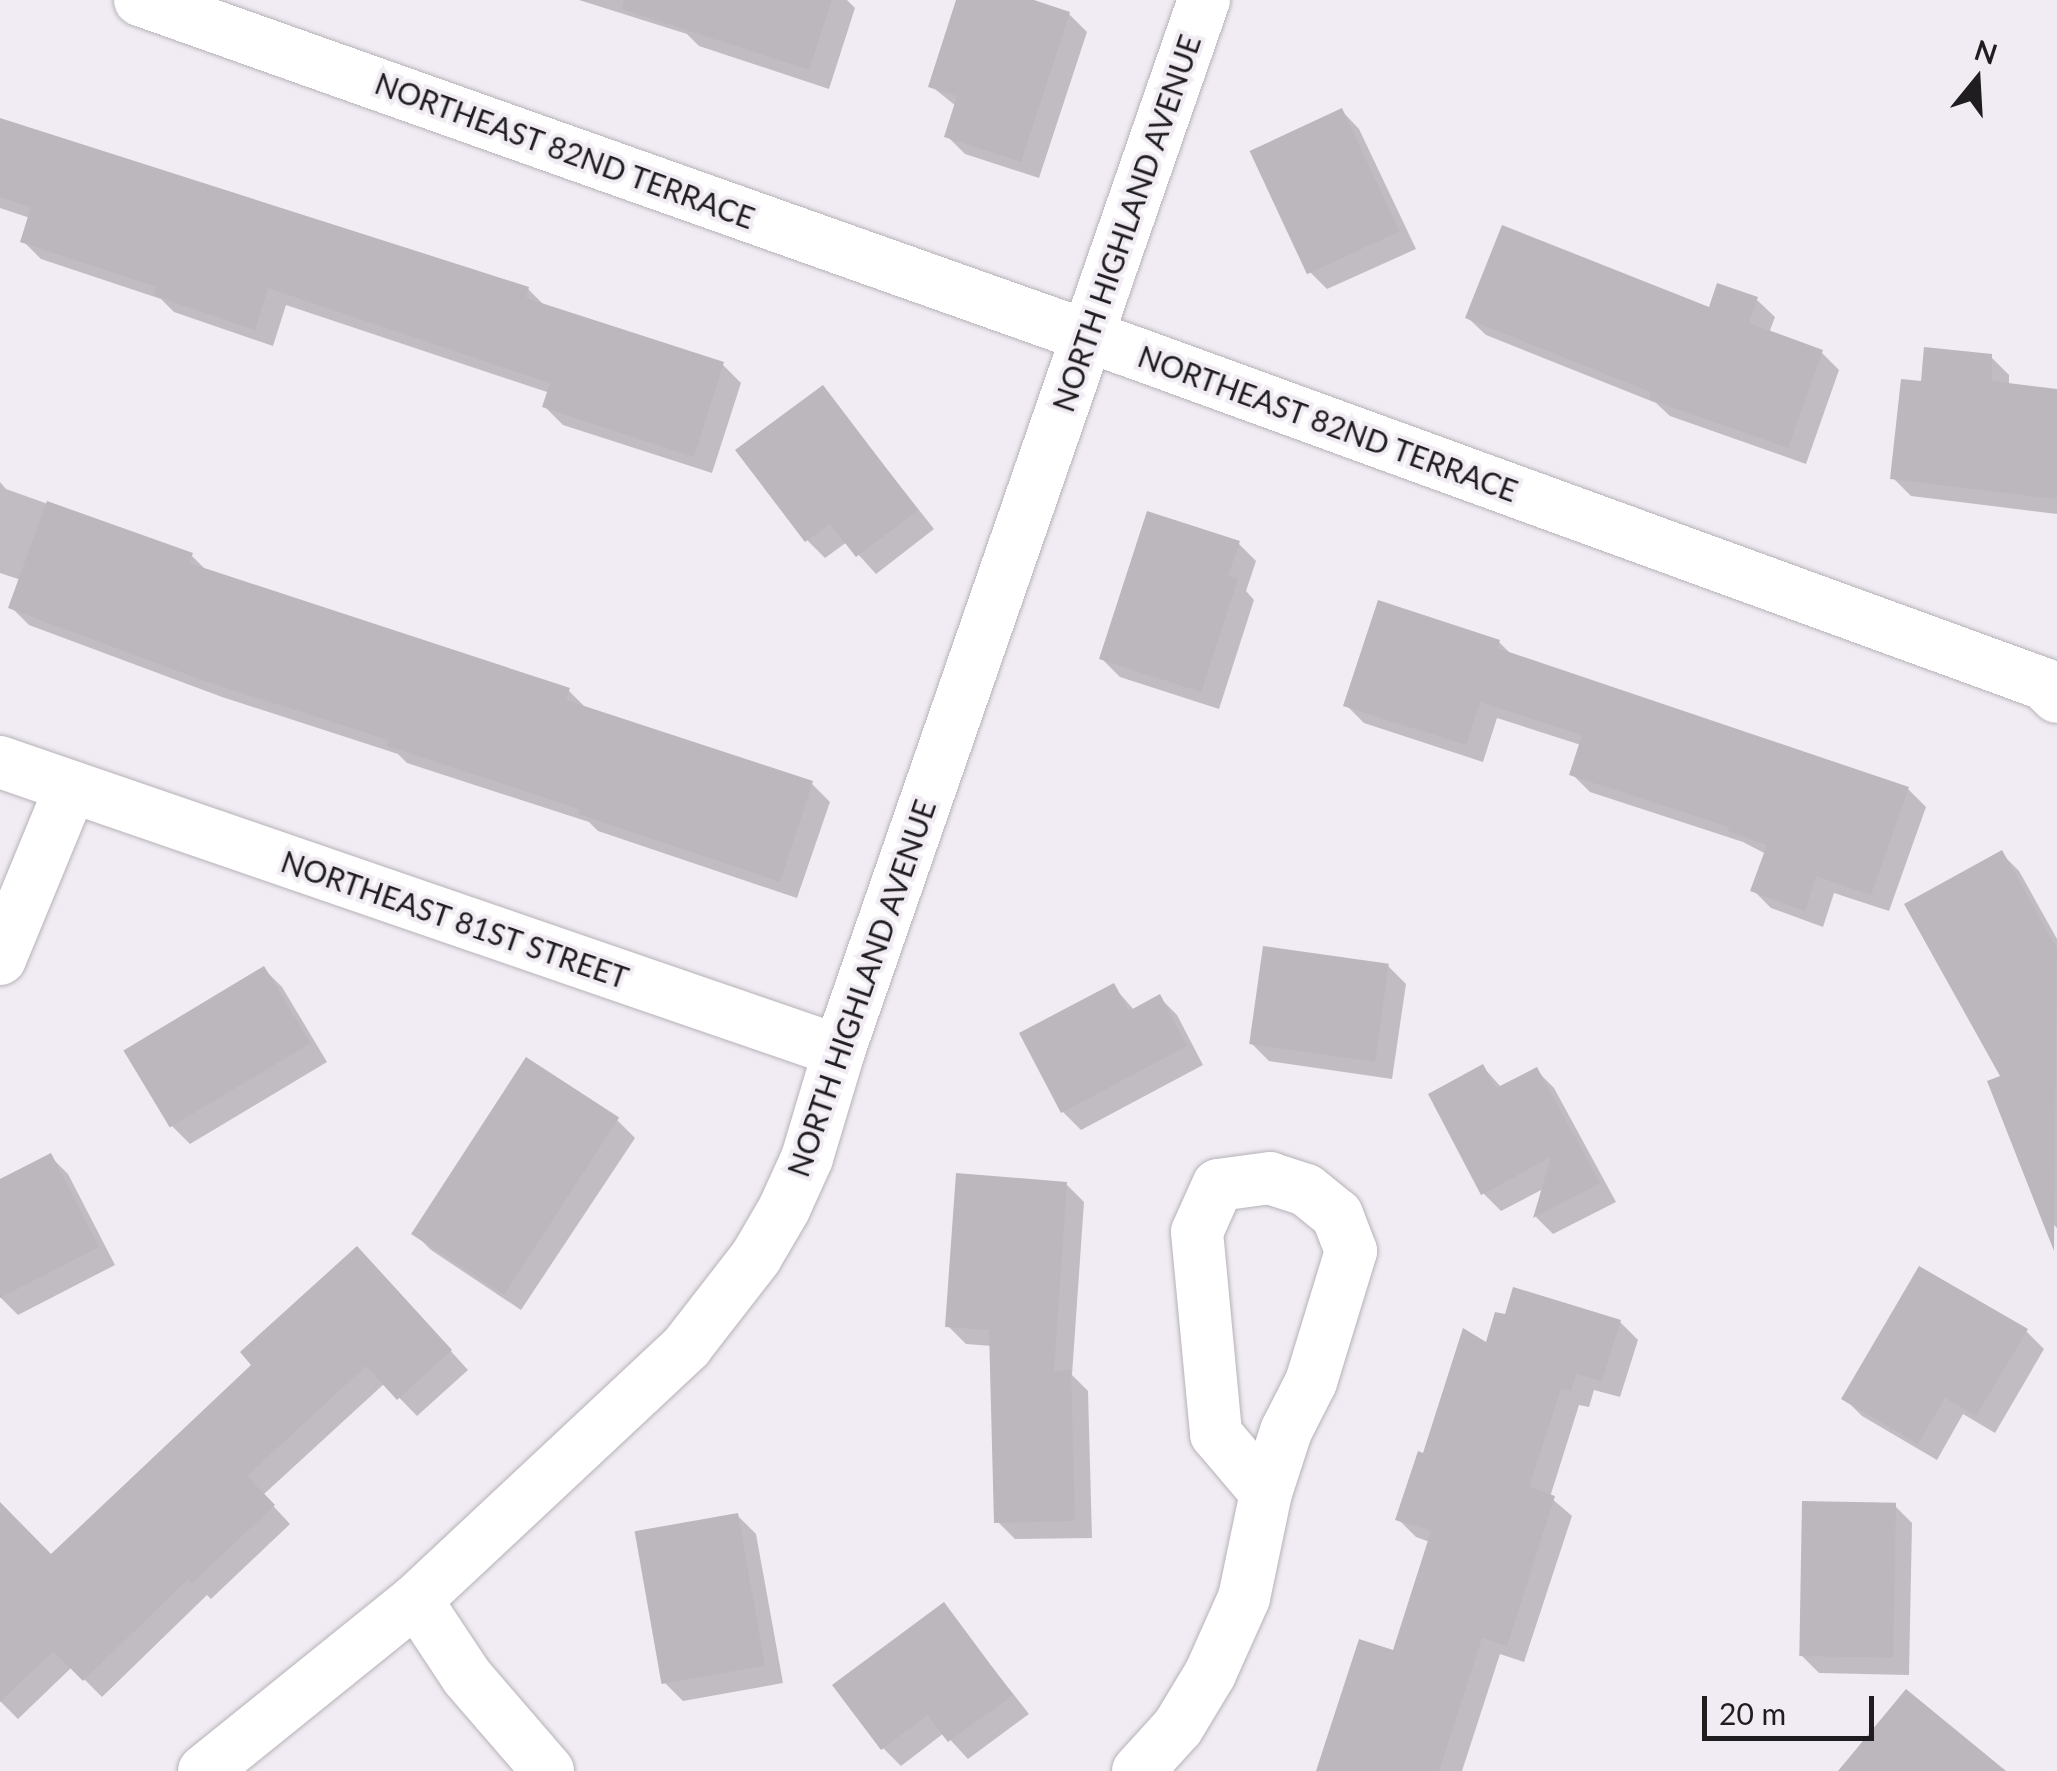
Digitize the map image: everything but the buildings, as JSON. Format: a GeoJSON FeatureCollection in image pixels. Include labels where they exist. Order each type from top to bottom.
{"type":"FeatureCollection","features":[{"type":"Feature","properties":{"kind":"street","name":"NORTHEAST 82ND TERRACE"},"geometry":{"type":"LineString","coordinates":[[140,0],[2053,683]]}},
{"type":"Feature","properties":{"kind":"street","name":"NORTH HIGHLAND AVENUE"},"geometry":{"type":"LineString","coordinates":[[204,1771],[416,1600],[687,1346],[756,1257],[800,1175],[839,1051],[1204,0]]}},
{"type":"Feature","properties":{"kind":"street","name":"NORTHEAST 81ST STREET"},"geometry":{"type":"LineString","coordinates":[[0,762],[839,1051]]}},
{"type":"Feature","properties":{"kind":"street"},"geometry":{"type":"LineString","coordinates":[[0,959],[71,788]]}},
{"type":"Feature","properties":{"kind":"street"},"geometry":{"type":"LineString","coordinates":[[1138,1771],[1178,1727],[1210,1674],[1244,1598],[1266,1492],[1286,1431],[1311,1382],[1351,1251],[1337,1215],[1306,1190],[1270,1178],[1218,1185],[1197,1232],[1216,1434],[1266,1492]]}},
{"type":"Feature","properties":{"kind":"street"},"geometry":{"type":"LineString","coordinates":[[416,1600],[467,1678],[548,1771]]}}]}
